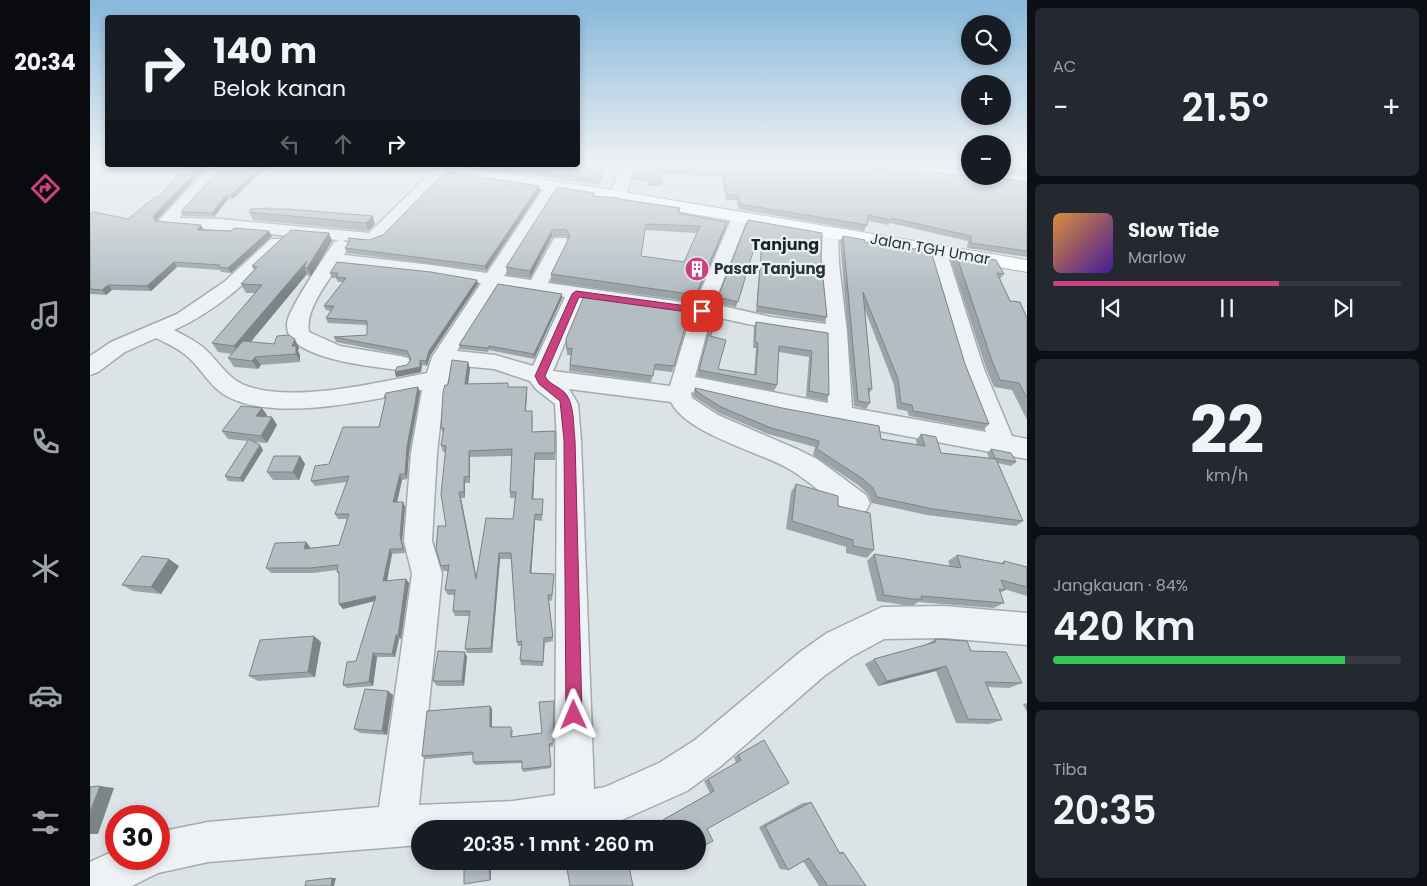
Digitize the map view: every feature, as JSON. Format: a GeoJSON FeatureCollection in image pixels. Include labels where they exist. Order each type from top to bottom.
{"type":"FeatureCollection","features":[{"type":"Feature","properties":{"kind":"main road","name":"Jalan TGH Umar"},"geometry":{"type":"LineString","coordinates":[[678,206],[1027,266]]}},
{"type":"Feature","properties":{"kind":"street"},"geometry":{"type":"LineString","coordinates":[[181,206],[166,222],[220,224],[366,239],[377,235],[405,206]]}},
{"type":"Feature","properties":{"kind":"street"},"geometry":{"type":"LineString","coordinates":[[397,826],[427,574],[426,563],[420,551],[418,541],[424,453],[431,399],[440,368],[492,280],[539,206]]}},
{"type":"Feature","properties":{"kind":"street"},"geometry":{"type":"LineString","coordinates":[[740,217],[703,309],[681,388],[683,405],[696,414],[733,433],[791,457],[856,502]]}},
{"type":"Feature","properties":{"kind":"street"},"geometry":{"type":"LineString","coordinates":[[90,368],[118,347],[184,318],[231,286],[251,270],[289,231]]}},
{"type":"Feature","properties":{"kind":"street"},"geometry":{"type":"LineString","coordinates":[[830,232],[830,264],[837,332],[840,414]]}},
{"type":"Feature","properties":{"kind":"street"},"geometry":{"type":"LineString","coordinates":[[347,237],[332,259],[296,322],[299,336],[310,343],[340,352],[400,363]]}},
{"type":"Feature","properties":{"kind":"street"},"geometry":{"type":"LineString","coordinates":[[537,287],[560,242]]}},
{"type":"Feature","properties":{"kind":"street"},"geometry":{"type":"LineString","coordinates":[[937,250],[973,369],[1004,444]]}},
{"type":"Feature","properties":{"kind":"street"},"geometry":{"type":"LineString","coordinates":[[332,259],[432,270],[576,294],[703,309],[772,323],[837,332]]}},
{"type":"Feature","properties":{"kind":"street"},"geometry":{"type":"LineString","coordinates":[[540,376],[576,294]]}},
{"type":"Feature","properties":{"kind":"street"},"geometry":{"type":"LineString","coordinates":[[162,328],[196,352],[233,389],[250,396],[274,400],[333,397],[440,368],[495,362],[540,376],[681,388],[840,414],[1027,449]]}},
{"type":"Feature","properties":{"kind":"street"},"geometry":{"type":"LineString","coordinates":[[540,376],[543,382],[565,400],[570,440],[575,812]]}},
{"type":"Feature","properties":{"kind":"street"},"geometry":{"type":"LineString","coordinates":[[170,851],[208,842],[397,826],[513,820],[606,807],[673,777],[708,753],[812,664],[839,645],[882,623],[944,622],[1027,629]]}},
{"type":"Feature","properties":{"kind":"street"},"geometry":{"type":"LineString","coordinates":[[90,884],[120,870]]}},
{"type":"Feature","properties":{"kind":"building"},"geometry":{"type":"Polygon","coordinates":[[[144,206],[162,206],[153,216],[155,221],[201,225],[197,230],[231,231],[234,228],[269,231],[228,268],[218,267],[220,265],[174,262],[147,286],[108,285],[102,290],[90,289],[90,214],[94,212],[128,219],[144,206]]]}},
{"type":"Feature","properties":{"kind":"building"},"geometry":{"type":"Polygon","coordinates":[[[186,206],[217,206],[212,213],[181,212],[186,206]]]}},
{"type":"Feature","properties":{"kind":"building"},"geometry":{"type":"Polygon","coordinates":[[[411,206],[525,206],[485,266],[345,248],[350,241],[348,238],[369,240],[383,235],[411,206]]]}},
{"type":"Feature","properties":{"kind":"building"},"geometry":{"type":"Polygon","coordinates":[[[545,206],[669,206],[680,208],[678,213],[727,222],[696,295],[551,274],[570,236],[566,229],[552,230],[530,271],[506,267],[545,206]],[[646,224],[641,256],[684,262],[700,226],[646,224]]]}},
{"type":"Feature","properties":{"kind":"building"},"geometry":{"type":"Polygon","coordinates":[[[753,206],[1027,206],[1027,251],[971,243],[971,236],[892,218],[891,220],[868,215],[867,225],[753,206]]]}},
{"type":"Feature","properties":{"kind":"building"},"geometry":{"type":"Polygon","coordinates":[[[269,208],[373,216],[366,223],[249,212],[251,209],[269,208]]]}},
{"type":"Feature","properties":{"kind":"building"},"geometry":{"type":"Polygon","coordinates":[[[748,220],[822,233],[821,259],[827,317],[757,306],[762,243],[756,242],[738,302],[718,297],[748,220]]]}},
{"type":"Feature","properties":{"kind":"building"},"geometry":{"type":"Polygon","coordinates":[[[291,230],[329,233],[307,268],[304,267],[307,261],[234,346],[212,343],[262,285],[241,284],[257,267],[252,266],[291,230]]]}},
{"type":"Feature","properties":{"kind":"building"},"geometry":{"type":"Polygon","coordinates":[[[843,236],[865,240],[864,242],[931,251],[965,364],[989,424],[913,411],[912,405],[901,403],[898,379],[863,292],[872,389],[868,388],[870,403],[858,401],[843,236]]]}},
{"type":"Feature","properties":{"kind":"building"},"geometry":{"type":"Polygon","coordinates":[[[956,254],[996,260],[1004,274],[997,273],[1010,301],[1020,302],[1027,318],[1027,398],[1019,383],[1000,380],[956,254]]]}},
{"type":"Feature","properties":{"kind":"building"},"geometry":{"type":"Polygon","coordinates":[[[337,262],[431,272],[477,280],[429,351],[426,361],[420,360],[420,367],[395,372],[397,367],[407,365],[411,359],[407,351],[334,337],[367,335],[367,321],[326,318],[334,306],[324,306],[346,278],[336,277],[338,273],[330,273],[337,262]]]}},
{"type":"Feature","properties":{"kind":"building"},"geometry":{"type":"Polygon","coordinates":[[[498,284],[562,294],[534,354],[489,346],[488,348],[459,345],[498,284]]]}},
{"type":"Feature","properties":{"kind":"building"},"geometry":{"type":"Polygon","coordinates":[[[584,296],[690,311],[674,366],[655,364],[653,376],[570,365],[572,348],[567,349],[566,339],[584,296]]]}},
{"type":"Feature","properties":{"kind":"building"},"geometry":{"type":"Polygon","coordinates":[[[714,313],[720,314],[710,336],[726,340],[718,369],[756,375],[758,343],[755,342],[756,322],[828,333],[829,395],[809,391],[812,351],[779,346],[777,385],[699,370],[714,313]]]}},
{"type":"Feature","properties":{"kind":"building"},"geometry":{"type":"Polygon","coordinates":[[[289,335],[295,339],[292,346],[296,346],[296,354],[255,357],[252,361],[228,358],[243,341],[274,344],[277,336],[289,335]]]}},
{"type":"Feature","properties":{"kind":"building"},"geometry":{"type":"Polygon","coordinates":[[[452,360],[468,362],[465,384],[508,383],[508,387],[527,387],[525,411],[532,411],[532,432],[555,431],[555,453],[535,453],[532,499],[543,499],[542,515],[535,514],[530,573],[554,574],[552,595],[548,595],[553,637],[544,638],[543,662],[520,660],[522,641],[517,642],[511,553],[499,553],[491,648],[465,649],[470,611],[453,611],[455,590],[445,590],[449,565],[441,566],[436,549],[438,526],[446,526],[441,494],[446,446],[441,445],[444,428],[441,428],[443,392],[445,385],[448,385],[452,360]],[[512,449],[469,451],[469,476],[464,477],[464,492],[459,492],[476,579],[486,518],[513,519],[516,492],[510,492],[512,449]]]}},
{"type":"Feature","properties":{"kind":"building"},"geometry":{"type":"Polygon","coordinates":[[[418,387],[407,447],[405,474],[400,474],[393,502],[403,502],[400,536],[403,549],[390,549],[383,581],[406,579],[398,636],[396,635],[392,654],[373,653],[369,682],[343,685],[347,662],[356,661],[376,596],[339,604],[338,565],[309,568],[266,568],[275,543],[306,542],[304,549],[339,545],[349,514],[335,514],[349,476],[311,481],[315,466],[329,464],[343,427],[379,427],[386,393],[418,387]]]}},
{"type":"Feature","properties":{"kind":"building"},"geometry":{"type":"Polygon","coordinates":[[[695,388],[782,408],[879,426],[881,439],[925,446],[921,434],[936,437],[941,453],[996,459],[1023,521],[933,509],[877,497],[873,488],[863,479],[817,449],[819,441],[771,428],[721,407],[696,391],[695,388]]]}},
{"type":"Feature","properties":{"kind":"building"},"geometry":{"type":"Polygon","coordinates":[[[241,406],[262,408],[256,416],[272,417],[261,436],[222,431],[241,406]]]}},
{"type":"Feature","properties":{"kind":"building"},"geometry":{"type":"Polygon","coordinates":[[[249,439],[260,445],[240,478],[225,476],[249,439]]]}},
{"type":"Feature","properties":{"kind":"building"},"geometry":{"type":"Polygon","coordinates":[[[991,449],[1011,453],[1016,462],[995,458],[991,449]]]}},
{"type":"Feature","properties":{"kind":"building"},"geometry":{"type":"Polygon","coordinates":[[[274,456],[300,456],[293,472],[267,472],[274,456]]]}},
{"type":"Feature","properties":{"kind":"building"},"geometry":{"type":"Polygon","coordinates":[[[796,484],[838,496],[838,506],[870,513],[874,550],[853,546],[853,540],[792,521],[796,484]]]}},
{"type":"Feature","properties":{"kind":"building"},"geometry":{"type":"Polygon","coordinates":[[[874,554],[961,568],[957,555],[1004,564],[1004,561],[1027,567],[1027,587],[1001,580],[1005,590],[999,589],[1004,603],[921,596],[922,599],[912,599],[884,595],[874,554]]]}},
{"type":"Feature","properties":{"kind":"building"},"geometry":{"type":"Polygon","coordinates":[[[142,556],[169,559],[151,587],[122,585],[142,556]]]}},
{"type":"Feature","properties":{"kind":"building"},"geometry":{"type":"Polygon","coordinates":[[[314,636],[308,672],[249,676],[260,640],[314,636]]]}},
{"type":"Feature","properties":{"kind":"building"},"geometry":{"type":"Polygon","coordinates":[[[935,639],[967,641],[971,651],[1006,652],[1022,683],[985,682],[1002,720],[968,719],[946,666],[887,681],[874,659],[936,642],[935,639]]]}},
{"type":"Feature","properties":{"kind":"building"},"geometry":{"type":"Polygon","coordinates":[[[438,651],[465,652],[462,681],[433,681],[438,651]]]}},
{"type":"Feature","properties":{"kind":"building"},"geometry":{"type":"Polygon","coordinates":[[[365,689],[388,691],[382,731],[354,729],[365,689]]]}},
{"type":"Feature","properties":{"kind":"building"},"geometry":{"type":"Polygon","coordinates":[[[554,701],[553,743],[549,744],[551,766],[522,769],[522,761],[473,762],[473,752],[422,756],[427,711],[490,706],[490,727],[511,727],[511,737],[542,733],[539,702],[554,701]]]}},
{"type":"Feature","properties":{"kind":"building"},"geometry":{"type":"Polygon","coordinates":[[[764,740],[789,783],[707,829],[713,841],[706,844],[706,820],[663,820],[714,791],[708,779],[741,760],[738,755],[764,740]]]}},
{"type":"Feature","properties":{"kind":"building"},"geometry":{"type":"Polygon","coordinates":[[[100,786],[90,812],[90,787],[100,786]]]}},
{"type":"Feature","properties":{"kind":"building"},"geometry":{"type":"Polygon","coordinates":[[[811,802],[840,854],[843,852],[866,886],[828,886],[809,858],[788,870],[765,826],[811,802]]]}},
{"type":"Feature","properties":{"kind":"building"},"geometry":{"type":"Polygon","coordinates":[[[464,870],[489,870],[490,880],[464,884],[464,870]]]}},
{"type":"Feature","properties":{"kind":"building"},"geometry":{"type":"Polygon","coordinates":[[[567,870],[630,870],[633,886],[570,886],[567,870]]]}},
{"type":"Feature","properties":{"kind":"building"},"geometry":{"type":"Polygon","coordinates":[[[332,878],[331,886],[305,886],[306,881],[332,878]]]}},
{"type":"Feature","properties":{"kind":"place","name":"Pasar Tanjung"},"geometry":{"type":"Point","coordinates":[697,269]}},
{"type":"Feature","properties":{"kind":"district","name":"Tanjung"},"geometry":{"type":"Point","coordinates":[785,244]}},
{"type":"Feature","properties":{"kind":"route"},"geometry":{"type":"LineString","coordinates":[[574,715],[570,440],[565,400],[560,394],[546,385],[540,379],[540,376],[576,294],[702,311]]}}]}
